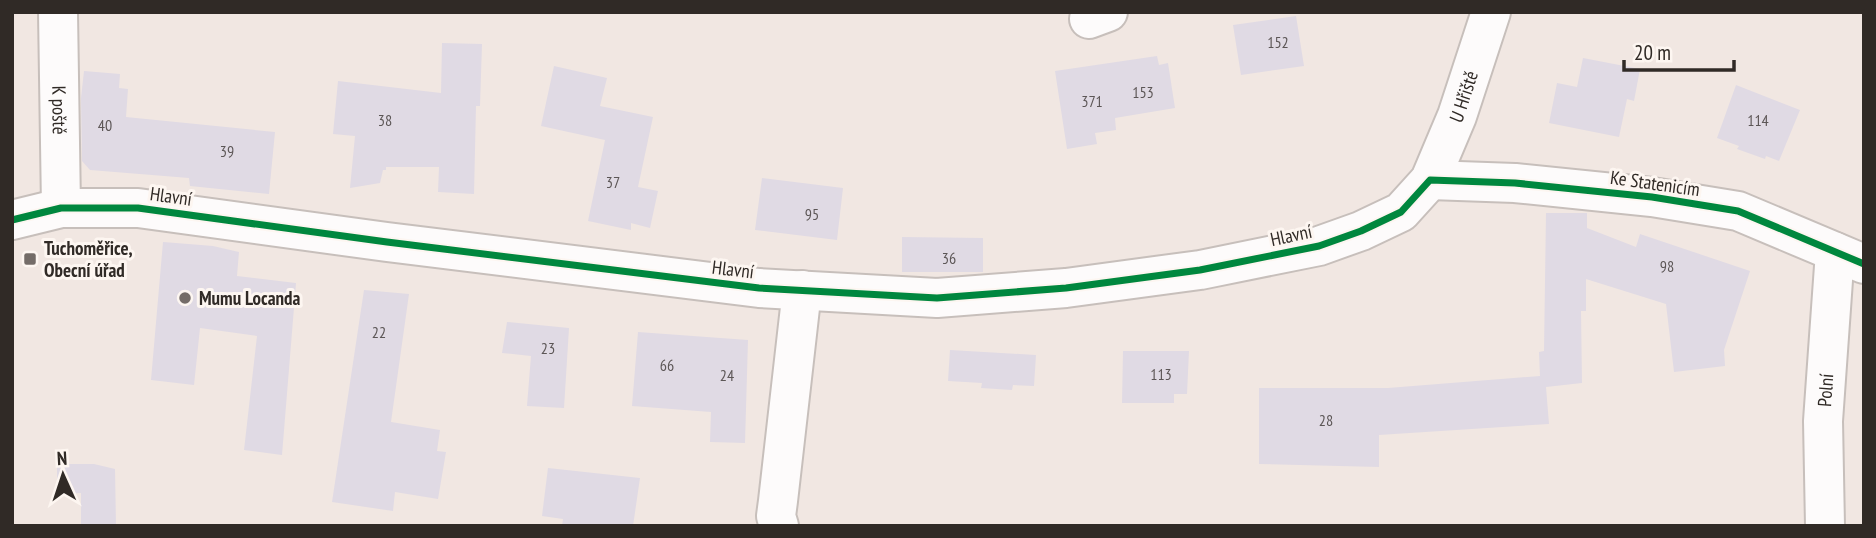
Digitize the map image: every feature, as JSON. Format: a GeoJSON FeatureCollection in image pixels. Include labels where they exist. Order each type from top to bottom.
{"type":"FeatureCollection","features":[{"type":"Feature","properties":{"kind":"street","name":"K poště"},"geometry":{"type":"LineString","coordinates":[[58,12],[61,208]]}},
{"type":"Feature","properties":{"kind":"street","name":"U Hřiště"},"geometry":{"type":"LineString","coordinates":[[1430,180],[1457,116],[1491,12]]}},
{"type":"Feature","properties":{"kind":"street","name":"Hlavní"},"geometry":{"type":"LineString","coordinates":[[12,220],[61,208],[138,208],[746,287],[937,298],[1066,288],[1200,270],[1319,246],[1361,231],[1401,212],[1430,180]]}},
{"type":"Feature","properties":{"kind":"street","name":"Ke Statenicím"},"geometry":{"type":"LineString","coordinates":[[1430,180],[1515,183],[1652,197],[1738,211],[1849,258]]}},
{"type":"Feature","properties":{"kind":"street","name":"Polní"},"geometry":{"type":"LineString","coordinates":[[1825,526],[1823,421],[1849,258]]}},
{"type":"Feature","properties":{"kind":"street"},"geometry":{"type":"LineString","coordinates":[[779,526],[776,516],[802,290]]}},
{"type":"Feature","properties":{"kind":"building"},"geometry":{"type":"Polygon","coordinates":[[[1296,16],[1304,66],[1241,75],[1233,25],[1296,16]]]}},
{"type":"Feature","properties":{"kind":"building"},"geometry":{"type":"Polygon","coordinates":[[[442,43],[482,44],[480,106],[476,106],[474,194],[438,192],[439,167],[386,167],[380,183],[350,188],[355,136],[333,134],[338,81],[441,93],[442,43]]]}},
{"type":"Feature","properties":{"kind":"building"},"geometry":{"type":"Polygon","coordinates":[[[1157,56],[1159,65],[1168,63],[1175,108],[1115,118],[1116,130],[1095,133],[1097,144],[1067,149],[1055,71],[1157,56]]]}},
{"type":"Feature","properties":{"kind":"building"},"geometry":{"type":"Polygon","coordinates":[[[1583,58],[1640,69],[1634,101],[1627,99],[1619,137],[1549,123],[1557,83],[1577,87],[1583,58]]]}},
{"type":"Feature","properties":{"kind":"building"},"geometry":{"type":"Polygon","coordinates":[[[554,66],[607,78],[600,106],[653,117],[638,187],[658,191],[650,228],[631,223],[631,230],[588,221],[605,140],[541,126],[554,66]]]}},
{"type":"Feature","properties":{"kind":"building"},"geometry":{"type":"Polygon","coordinates":[[[84,71],[120,74],[119,88],[128,89],[126,117],[275,132],[269,194],[190,186],[189,178],[90,170],[82,161],[81,98],[84,71]]]}},
{"type":"Feature","properties":{"kind":"building"},"geometry":{"type":"Polygon","coordinates":[[[1736,85],[1800,110],[1779,161],[1737,149],[1739,146],[1717,138],[1736,85]]]}},
{"type":"Feature","properties":{"kind":"building"},"geometry":{"type":"Polygon","coordinates":[[[762,178],[843,188],[837,240],[755,230],[762,178]]]}},
{"type":"Feature","properties":{"kind":"building"},"geometry":{"type":"Polygon","coordinates":[[[1546,213],[1587,213],[1587,228],[1636,247],[1640,234],[1750,271],[1724,350],[1725,366],[1674,372],[1666,304],[1586,279],[1586,311],[1581,311],[1582,383],[1546,387],[1549,424],[1379,435],[1379,467],[1259,464],[1259,388],[1388,388],[1540,376],[1539,352],[1544,351],[1546,213]]]}},
{"type":"Feature","properties":{"kind":"building"},"geometry":{"type":"Polygon","coordinates":[[[902,237],[983,238],[983,272],[902,272],[902,237]]]}},
{"type":"Feature","properties":{"kind":"building"},"geometry":{"type":"Polygon","coordinates":[[[163,242],[213,246],[239,252],[237,276],[296,283],[282,455],[244,450],[257,336],[200,328],[194,385],[151,380],[163,242]]]}},
{"type":"Feature","properties":{"kind":"building"},"geometry":{"type":"Polygon","coordinates":[[[364,290],[409,294],[391,422],[440,430],[437,451],[446,452],[438,499],[395,492],[393,511],[332,502],[364,290]]]}},
{"type":"Feature","properties":{"kind":"building"},"geometry":{"type":"Polygon","coordinates":[[[507,322],[569,328],[564,408],[527,406],[531,356],[502,353],[507,322]]]}},
{"type":"Feature","properties":{"kind":"building"},"geometry":{"type":"Polygon","coordinates":[[[638,332],[748,340],[745,443],[710,442],[711,412],[632,406],[638,332]]]}},
{"type":"Feature","properties":{"kind":"building"},"geometry":{"type":"Polygon","coordinates":[[[950,350],[1036,355],[1034,386],[1013,385],[1012,390],[981,388],[982,383],[948,381],[950,350]]]}},
{"type":"Feature","properties":{"kind":"building"},"geometry":{"type":"Polygon","coordinates":[[[1123,351],[1189,351],[1187,394],[1174,394],[1174,403],[1122,403],[1123,351]]]}},
{"type":"Feature","properties":{"kind":"building"},"geometry":{"type":"Polygon","coordinates":[[[57,464],[94,464],[115,469],[116,526],[81,526],[81,493],[57,494],[57,464]]]}},
{"type":"Feature","properties":{"kind":"building"},"geometry":{"type":"Polygon","coordinates":[[[548,468],[640,478],[633,526],[562,526],[563,519],[542,516],[548,468]]]}},
{"type":"Feature","properties":{"kind":"cycle path"},"geometry":{"type":"LineString","coordinates":[[12,220],[61,208],[138,208],[759,288],[937,298],[1066,288],[1200,270],[1319,246],[1361,231],[1401,212],[1430,180],[1515,183],[1652,197],[1738,211],[1864,264]]}},
{"type":"Feature","properties":{"kind":"place","name":"Tuchoměřice, Obecní úřad"},"geometry":{"type":"Point","coordinates":[30,259]}},
{"type":"Feature","properties":{"kind":"place","name":"Mumu Locanda"},"geometry":{"type":"Point","coordinates":[185,298]}}]}
